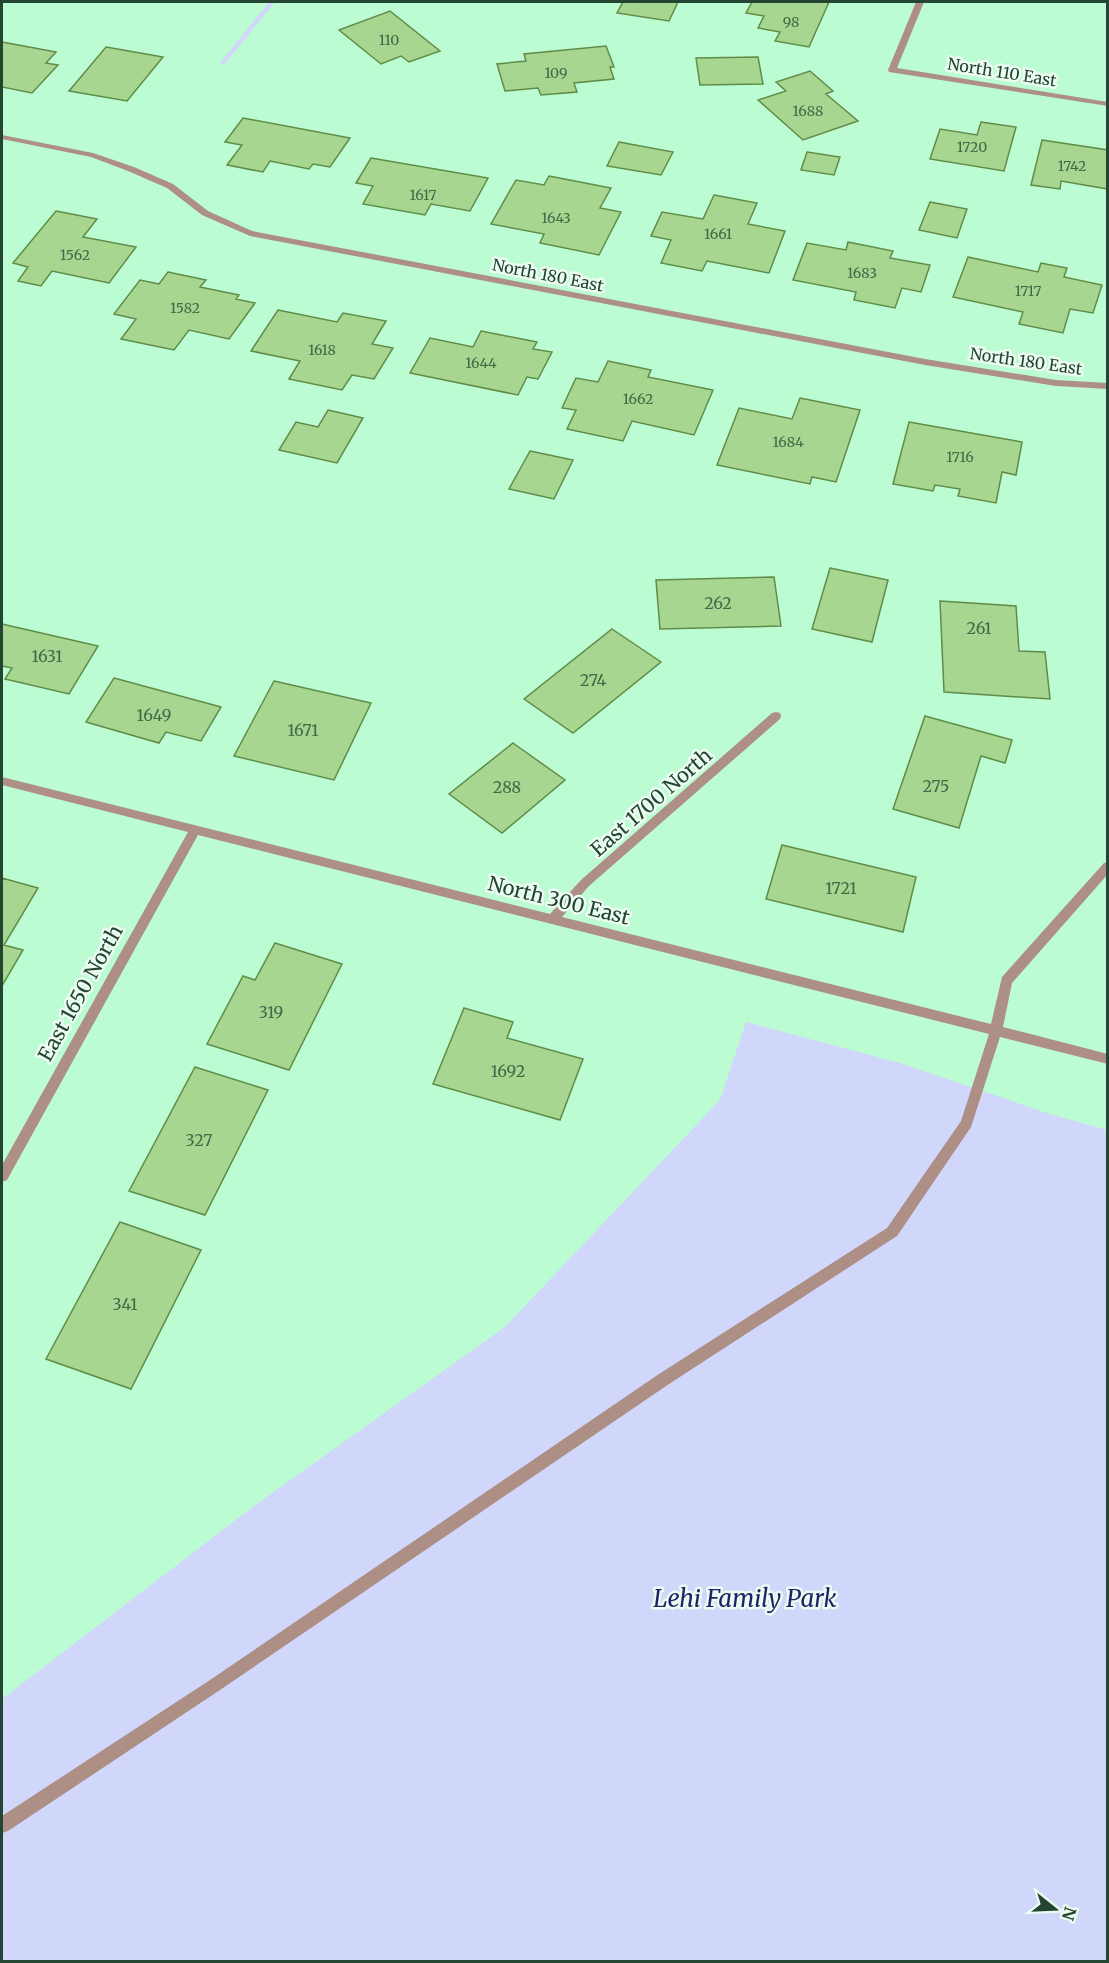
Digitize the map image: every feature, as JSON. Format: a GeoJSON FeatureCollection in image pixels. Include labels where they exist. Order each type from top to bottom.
{"type":"FeatureCollection","features":[{"type":"Feature","properties":{"kind":"street","name":"North 110 East"},"geometry":{"type":"LineString","coordinates":[[920,2],[892,70],[1107,104]]}},
{"type":"Feature","properties":{"kind":"street","name":"North 180 East"},"geometry":{"type":"LineString","coordinates":[[2,137],[93,155],[122,166],[170,186],[204,213],[249,233],[925,362],[1056,383],[1107,386]]}},
{"type":"Feature","properties":{"kind":"street","name":"East 1700 North"},"geometry":{"type":"LineString","coordinates":[[553,919],[585,884],[777,716]]}},
{"type":"Feature","properties":{"kind":"street","name":"North 300 East"},"geometry":{"type":"LineString","coordinates":[[2,781],[1107,1059]]}},
{"type":"Feature","properties":{"kind":"street","name":"East 1650 North"},"geometry":{"type":"LineString","coordinates":[[2,1176],[195,830]]}},
{"type":"Feature","properties":{"kind":"street"},"geometry":{"type":"LineString","coordinates":[[2,1825],[225,1678],[664,1378],[892,1232],[967,1123],[996,1030],[1006,981],[1107,866]]}},
{"type":"Feature","properties":{"kind":"green space"},"geometry":{"type":"Polygon","coordinates":[[[269,2],[275,2],[224,65],[2,25],[219,64],[269,2]]]}},
{"type":"Feature","properties":{"kind":"green space","name":"Lehi Family Park"},"geometry":{"type":"Polygon","coordinates":[[[746,1022],[900,1063],[1050,1114],[1107,1130],[1107,1961],[2,1962],[2,1699],[254,1506],[505,1327],[720,1100],[746,1022]]]}},
{"type":"Feature","properties":{"kind":"building"},"geometry":{"type":"Polygon","coordinates":[[[623,2],[678,2],[669,21],[617,13],[623,2]]]}},
{"type":"Feature","properties":{"kind":"building"},"geometry":{"type":"Polygon","coordinates":[[[752,2],[829,2],[809,47],[775,41],[780,32],[758,28],[764,16],[746,13],[752,2]]]}},
{"type":"Feature","properties":{"kind":"building"},"geometry":{"type":"Polygon","coordinates":[[[390,11],[440,51],[409,62],[401,56],[381,64],[339,30],[390,11]]]}},
{"type":"Feature","properties":{"kind":"building"},"geometry":{"type":"Polygon","coordinates":[[[2,42],[56,52],[46,63],[58,65],[32,93],[2,87],[2,42]]]}},
{"type":"Feature","properties":{"kind":"building"},"geometry":{"type":"Polygon","coordinates":[[[606,46],[614,67],[610,67],[614,79],[574,83],[577,92],[541,95],[538,88],[505,91],[497,64],[526,61],[524,54],[606,46]]]}},
{"type":"Feature","properties":{"kind":"building"},"geometry":{"type":"Polygon","coordinates":[[[106,47],[163,57],[127,101],[69,91],[106,47]]]}},
{"type":"Feature","properties":{"kind":"building"},"geometry":{"type":"Polygon","coordinates":[[[758,57],[763,84],[700,85],[696,58],[758,57]]]}},
{"type":"Feature","properties":{"kind":"building"},"geometry":{"type":"Polygon","coordinates":[[[810,71],[833,91],[826,94],[858,121],[803,140],[758,100],[786,91],[776,82],[810,71]]]}},
{"type":"Feature","properties":{"kind":"building"},"geometry":{"type":"Polygon","coordinates":[[[243,118],[350,138],[330,167],[313,164],[309,169],[270,161],[263,172],[227,165],[242,145],[225,142],[243,118]]]}},
{"type":"Feature","properties":{"kind":"building"},"geometry":{"type":"Polygon","coordinates":[[[981,122],[1016,127],[1004,171],[930,159],[940,129],[977,135],[981,122]]]}},
{"type":"Feature","properties":{"kind":"building"},"geometry":{"type":"Polygon","coordinates":[[[1042,140],[1108,150],[1108,189],[1061,181],[1060,189],[1031,185],[1042,140]]]}},
{"type":"Feature","properties":{"kind":"building"},"geometry":{"type":"Polygon","coordinates":[[[619,142],[673,152],[661,175],[607,166],[619,142]]]}},
{"type":"Feature","properties":{"kind":"building"},"geometry":{"type":"Polygon","coordinates":[[[807,152],[840,157],[834,175],[801,170],[807,152]]]}},
{"type":"Feature","properties":{"kind":"building"},"geometry":{"type":"Polygon","coordinates":[[[371,158],[488,178],[470,211],[431,204],[425,215],[363,204],[373,186],[356,183],[371,158]]]}},
{"type":"Feature","properties":{"kind":"building"},"geometry":{"type":"Polygon","coordinates":[[[549,176],[611,188],[600,208],[621,212],[599,255],[540,243],[544,234],[491,224],[516,180],[544,185],[549,176]]]}},
{"type":"Feature","properties":{"kind":"building"},"geometry":{"type":"Polygon","coordinates":[[[714,195],[757,203],[748,224],[785,231],[769,273],[707,261],[702,271],[661,263],[671,240],[651,236],[662,212],[703,219],[714,195]]]}},
{"type":"Feature","properties":{"kind":"building"},"geometry":{"type":"Polygon","coordinates":[[[930,202],[967,209],[957,238],[919,230],[930,202]]]}},
{"type":"Feature","properties":{"kind":"building"},"geometry":{"type":"Polygon","coordinates":[[[56,211],[97,219],[83,237],[136,247],[109,283],[52,271],[41,286],[18,281],[28,267],[13,263],[56,211]]]}},
{"type":"Feature","properties":{"kind":"building"},"geometry":{"type":"Polygon","coordinates":[[[848,242],[893,251],[890,258],[930,265],[921,292],[902,288],[895,308],[854,300],[856,292],[793,280],[807,243],[846,250],[848,242]]]}},
{"type":"Feature","properties":{"kind":"building"},"geometry":{"type":"Polygon","coordinates":[[[968,257],[1038,272],[1041,263],[1067,268],[1064,277],[1102,285],[1093,313],[1070,309],[1063,333],[1019,324],[1023,312],[953,297],[968,257]]]}},
{"type":"Feature","properties":{"kind":"building"},"geometry":{"type":"Polygon","coordinates":[[[168,272],[206,280],[200,287],[239,295],[236,299],[255,303],[229,339],[189,330],[174,350],[121,339],[136,319],[114,314],[140,280],[159,284],[168,272]]]}},
{"type":"Feature","properties":{"kind":"building"},"geometry":{"type":"Polygon","coordinates":[[[278,310],[337,322],[343,313],[386,321],[372,344],[393,348],[374,379],[352,375],[342,390],[289,379],[300,361],[251,351],[278,310]]]}},
{"type":"Feature","properties":{"kind":"building"},"geometry":{"type":"Polygon","coordinates":[[[481,331],[537,342],[533,349],[552,352],[538,379],[527,377],[518,395],[410,373],[430,338],[473,347],[481,331]]]}},
{"type":"Feature","properties":{"kind":"building"},"geometry":{"type":"Polygon","coordinates":[[[608,361],[651,370],[648,377],[713,390],[694,435],[632,421],[623,441],[567,429],[576,410],[562,408],[576,378],[598,382],[608,361]]]}},
{"type":"Feature","properties":{"kind":"building"},"geometry":{"type":"Polygon","coordinates":[[[800,398],[860,410],[836,482],[812,477],[810,484],[717,465],[739,408],[792,419],[800,398]]]}},
{"type":"Feature","properties":{"kind":"building"},"geometry":{"type":"Polygon","coordinates":[[[328,410],[363,418],[337,463],[279,450],[296,422],[318,427],[328,410]]]}},
{"type":"Feature","properties":{"kind":"building"},"geometry":{"type":"Polygon","coordinates":[[[909,422],[1022,442],[1016,475],[1002,472],[996,503],[958,496],[960,489],[935,485],[933,491],[893,484],[909,422]]]}},
{"type":"Feature","properties":{"kind":"building"},"geometry":{"type":"Polygon","coordinates":[[[530,451],[573,460],[554,499],[509,489],[530,451]]]}},
{"type":"Feature","properties":{"kind":"building"},"geometry":{"type":"Polygon","coordinates":[[[830,568],[888,580],[872,642],[812,629],[830,568]]]}},
{"type":"Feature","properties":{"kind":"building"},"geometry":{"type":"Polygon","coordinates":[[[774,577],[781,626],[660,629],[656,580],[774,577]]]}},
{"type":"Feature","properties":{"kind":"building"},"geometry":{"type":"Polygon","coordinates":[[[940,601],[1016,606],[1019,651],[1045,652],[1050,699],[944,692],[940,601]]]}},
{"type":"Feature","properties":{"kind":"building"},"geometry":{"type":"Polygon","coordinates":[[[2,624],[98,646],[69,694],[5,679],[12,668],[2,666],[2,624]]]}},
{"type":"Feature","properties":{"kind":"building"},"geometry":{"type":"Polygon","coordinates":[[[612,629],[661,662],[573,733],[524,699],[612,629]]]}},
{"type":"Feature","properties":{"kind":"building"},"geometry":{"type":"Polygon","coordinates":[[[114,678],[221,707],[201,741],[166,732],[159,743],[86,722],[114,678]]]}},
{"type":"Feature","properties":{"kind":"building"},"geometry":{"type":"Polygon","coordinates":[[[274,681],[371,703],[334,780],[234,756],[274,681]]]}},
{"type":"Feature","properties":{"kind":"building"},"geometry":{"type":"Polygon","coordinates":[[[925,716],[1012,740],[1005,763],[981,756],[959,828],[893,809],[925,716]]]}},
{"type":"Feature","properties":{"kind":"building"},"geometry":{"type":"Polygon","coordinates":[[[513,743],[565,780],[502,833],[449,794],[513,743]]]}},
{"type":"Feature","properties":{"kind":"building"},"geometry":{"type":"Polygon","coordinates":[[[782,845],[916,877],[903,932],[766,899],[782,845]]]}},
{"type":"Feature","properties":{"kind":"building"},"geometry":{"type":"Polygon","coordinates":[[[2,878],[38,888],[4,945],[23,950],[2,986],[2,878]]]}},
{"type":"Feature","properties":{"kind":"building"},"geometry":{"type":"Polygon","coordinates":[[[275,943],[342,964],[289,1070],[207,1044],[243,976],[255,980],[275,943]]]}},
{"type":"Feature","properties":{"kind":"building"},"geometry":{"type":"Polygon","coordinates":[[[464,1008],[513,1022],[507,1038],[583,1059],[560,1120],[433,1084],[464,1008]]]}},
{"type":"Feature","properties":{"kind":"building"},"geometry":{"type":"Polygon","coordinates":[[[195,1067],[268,1090],[205,1215],[129,1191],[195,1067]]]}},
{"type":"Feature","properties":{"kind":"building"},"geometry":{"type":"Polygon","coordinates":[[[120,1222],[201,1250],[131,1389],[46,1359],[120,1222]]]}}]}
